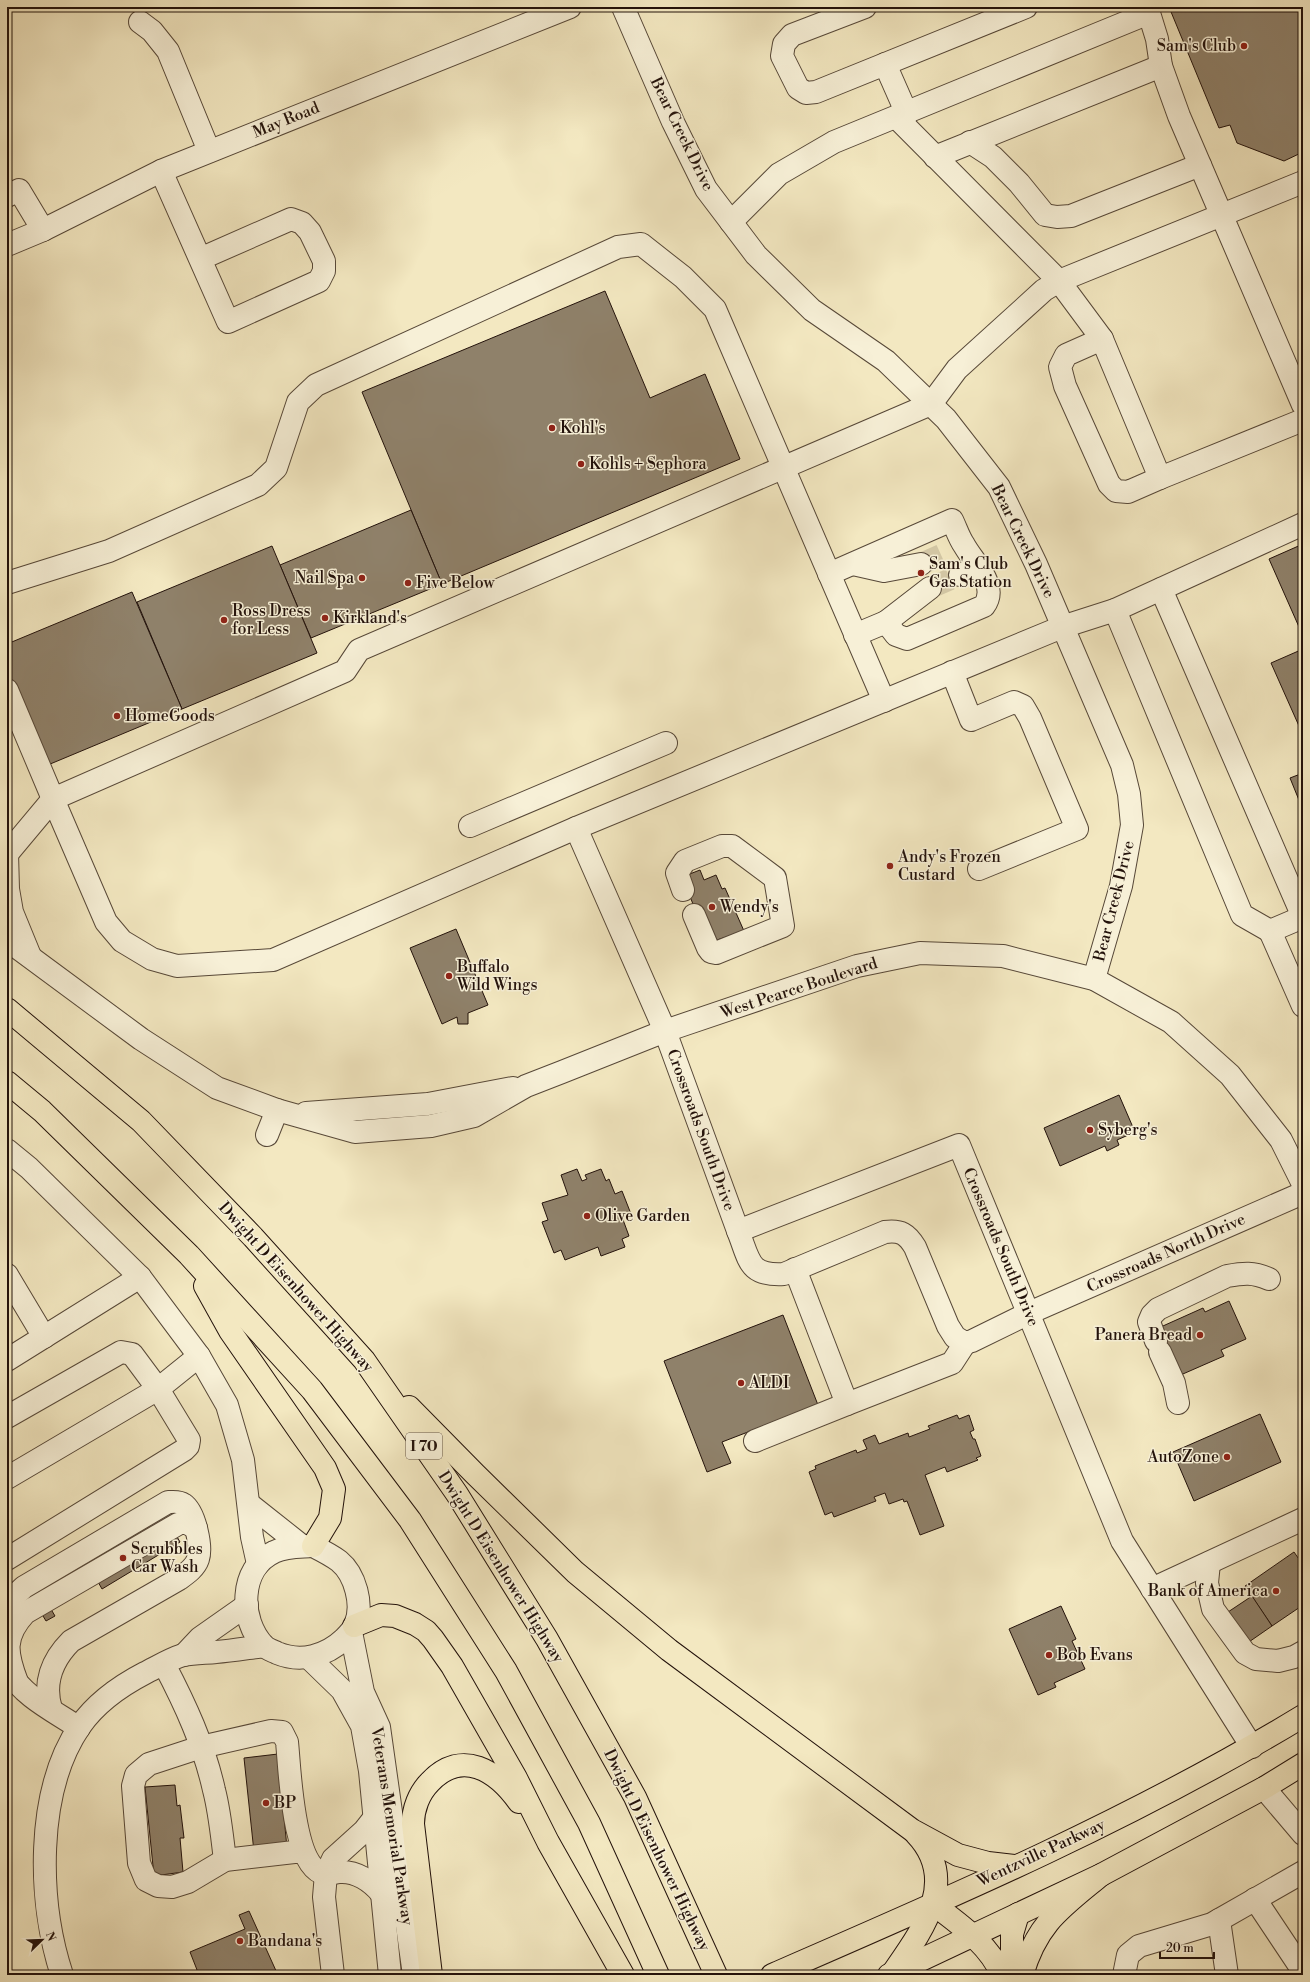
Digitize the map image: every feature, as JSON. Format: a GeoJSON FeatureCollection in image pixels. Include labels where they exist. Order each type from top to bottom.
{"type":"FeatureCollection","features":[{"type":"Feature","properties":{"kind":"main road","name":"Dwight D Eisenhower Highway"},"geometry":{"type":"LineString","coordinates":[[7,1009],[142,1121],[253,1237],[364,1360],[457,1494],[547,1639],[634,1797],[716,1975]]}},
{"type":"Feature","properties":{"kind":"main road"},"geometry":{"type":"LineString","coordinates":[[7,1082],[42,1111],[188,1255],[312,1390],[410,1520],[514,1684],[589,1823],[658,1975]]}},
{"type":"Feature","properties":{"kind":"main road"},"geometry":{"type":"LineString","coordinates":[[188,1255],[230,1331],[325,1468],[334,1489],[330,1518],[307,1546]]}},
{"type":"Feature","properties":{"kind":"main road"},"geometry":{"type":"LineString","coordinates":[[364,1360],[474,1474],[575,1572],[669,1650],[912,1830],[958,1855],[988,1863],[1014,1866]]}},
{"type":"Feature","properties":{"kind":"main road"},"geometry":{"type":"LineString","coordinates":[[353,1629],[381,1615],[405,1619],[426,1631],[452,1666],[516,1778],[548,1842],[623,1975]]}},
{"type":"Feature","properties":{"kind":"main road","name":"Wentzville Parkway"},"geometry":{"type":"LineString","coordinates":[[772,1975],[933,1904],[1088,1832],[1252,1747],[1303,1716]]}},
{"type":"Feature","properties":{"kind":"main road"},"geometry":{"type":"LineString","coordinates":[[891,1974],[1101,1875],[1264,1788],[1303,1764]]}},
{"type":"Feature","properties":{"kind":"main road"},"geometry":{"type":"LineString","coordinates":[[431,1975],[413,1824],[413,1815],[416,1806],[426,1786],[437,1775],[453,1767],[460,1765],[478,1768],[496,1777],[506,1786],[548,1842]]}},
{"type":"Feature","properties":{"kind":"main road"},"geometry":{"type":"LineString","coordinates":[[891,1974],[921,1932],[933,1904],[936,1890],[936,1874],[931,1857],[921,1839],[912,1830]]}},
{"type":"Feature","properties":{"kind":"main road"},"geometry":{"type":"LineString","coordinates":[[1022,1975],[1026,1959],[1038,1934],[1054,1914],[1101,1875]]}},
{"type":"Feature","properties":{"kind":"main road"},"geometry":{"type":"LineString","coordinates":[[933,1904],[974,1936],[992,1957],[1002,1975]]}},
{"type":"Feature","properties":{"kind":"main road"},"geometry":{"type":"LineString","coordinates":[[1012,1975],[1012,1934],[1018,1914]]}},
{"type":"Feature","properties":{"kind":"street","name":"May Road"},"geometry":{"type":"LineString","coordinates":[[7,245],[43,230],[161,171],[570,7]]}},
{"type":"Feature","properties":{"kind":"street","name":"Bear Creek Drive"},"geometry":{"type":"LineString","coordinates":[[623,7],[672,122],[706,189],[756,255],[812,310],[886,361],[946,419],[999,487],[1062,626],[1122,765],[1129,794],[1132,825],[1121,886],[1094,979]]}},
{"type":"Feature","properties":{"kind":"street"},"geometry":{"type":"LineString","coordinates":[[865,7],[792,36],[784,44],[782,56],[798,88],[806,93],[816,92],[1026,7]]}},
{"type":"Feature","properties":{"kind":"street"},"geometry":{"type":"LineString","coordinates":[[731,222],[779,174],[834,142],[902,116],[1148,10],[1157,39],[1161,66],[1179,116],[1303,405]]}},
{"type":"Feature","properties":{"kind":"street"},"geometry":{"type":"LineString","coordinates":[[140,22],[152,31],[168,51],[209,151]]}},
{"type":"Feature","properties":{"kind":"street"},"geometry":{"type":"LineString","coordinates":[[885,64],[902,116],[935,157],[1059,281],[1102,339],[1160,478]]}},
{"type":"Feature","properties":{"kind":"street"},"geometry":{"type":"LineString","coordinates":[[935,157],[1161,66]]}},
{"type":"Feature","properties":{"kind":"street"},"geometry":{"type":"LineString","coordinates":[[970,142],[993,157],[1019,183],[1045,215],[1057,218],[1071,216],[1200,165]]}},
{"type":"Feature","properties":{"kind":"street"},"geometry":{"type":"LineString","coordinates":[[161,171],[200,259],[228,322],[319,281],[324,271],[324,261],[310,232],[302,223],[291,219],[200,259]]}},
{"type":"Feature","properties":{"kind":"street"},"geometry":{"type":"LineString","coordinates":[[30,956],[12,912],[8,889],[7,854],[53,799],[345,671],[359,650],[931,404],[956,369],[1044,290],[1059,281],[1303,182]]}},
{"type":"Feature","properties":{"kind":"street"},"geometry":{"type":"LineString","coordinates":[[7,196],[19,190],[43,230]]}},
{"type":"Feature","properties":{"kind":"street"},"geometry":{"type":"LineString","coordinates":[[7,583],[109,551],[258,485],[276,468],[298,402],[316,385],[618,247],[641,244],[683,277],[715,309],[884,701]]}},
{"type":"Feature","properties":{"kind":"street"},"geometry":{"type":"LineString","coordinates":[[1102,339],[1066,355],[1060,367],[1065,386],[1109,484],[1116,491],[1128,492],[1303,420]]}},
{"type":"Feature","properties":{"kind":"street"},"geometry":{"type":"LineString","coordinates":[[829,574],[952,520],[957,548],[980,567],[989,590],[989,599],[984,606],[907,639],[896,635],[886,622]]}},
{"type":"Feature","properties":{"kind":"street"},"geometry":{"type":"LineString","coordinates":[[7,690],[106,922],[122,941],[152,959],[177,966],[273,960],[576,828],[1062,626],[1115,610],[1303,524]]}},
{"type":"Feature","properties":{"kind":"street"},"geometry":{"type":"LineString","coordinates":[[853,564],[884,571],[920,564]]}},
{"type":"Feature","properties":{"kind":"street"},"geometry":{"type":"LineString","coordinates":[[960,575],[980,567]]}},
{"type":"Feature","properties":{"kind":"street"},"geometry":{"type":"LineString","coordinates":[[855,635],[886,622],[930,588]]}},
{"type":"Feature","properties":{"kind":"street"},"geometry":{"type":"LineString","coordinates":[[1161,589],[1303,917],[1270,931]]}},
{"type":"Feature","properties":{"kind":"street"},"geometry":{"type":"LineString","coordinates":[[1115,610],[1242,915],[1270,931],[1303,1006]]}},
{"type":"Feature","properties":{"kind":"street"},"geometry":{"type":"LineString","coordinates":[[952,672],[971,720],[1014,702],[1023,706],[1030,718],[1077,829],[979,869]]}},
{"type":"Feature","properties":{"kind":"street"},"geometry":{"type":"LineString","coordinates":[[470,826],[666,743]]}},
{"type":"Feature","properties":{"kind":"street","name":"Crossroads South Drive"},"geometry":{"type":"LineString","coordinates":[[576,828],[665,1032],[738,1231],[959,1145],[1122,1541],[1252,1747]]}},
{"type":"Feature","properties":{"kind":"street"},"geometry":{"type":"LineString","coordinates":[[722,846],[732,846],[775,878],[783,926],[716,953],[711,952],[688,902],[677,873],[685,861],[722,846]]}},
{"type":"Feature","properties":{"kind":"street","name":"West Pearce Boulevard"},"geometry":{"type":"LineString","coordinates":[[7,940],[141,1039],[217,1088],[285,1112],[428,1104],[526,1086],[665,1032],[857,966],[920,953],[1003,956],[1094,979],[1171,1022],[1230,1075],[1281,1140],[1303,1184]]}},
{"type":"Feature","properties":{"kind":"street"},"geometry":{"type":"LineString","coordinates":[[267,1135],[285,1112]]}},
{"type":"Feature","properties":{"kind":"street"},"geometry":{"type":"LineString","coordinates":[[7,1150],[29,1168],[140,1277],[199,1356],[227,1405],[243,1460],[252,1537],[258,1564]]}},
{"type":"Feature","properties":{"kind":"street","name":"Crossroads North Drive"},"geometry":{"type":"LineString","coordinates":[[965,1343],[972,1341],[1028,1313],[1303,1193]]}},
{"type":"Feature","properties":{"kind":"street"},"geometry":{"type":"LineString","coordinates":[[738,1231],[754,1268],[767,1275],[784,1274],[885,1232],[901,1231],[909,1236],[915,1248],[948,1326],[955,1337],[965,1343],[952,1363],[755,1441]]}},
{"type":"Feature","properties":{"kind":"street"},"geometry":{"type":"LineString","coordinates":[[796,1269],[847,1404]]}},
{"type":"Feature","properties":{"kind":"street"},"geometry":{"type":"LineString","coordinates":[[1178,1403],[1174,1383],[1149,1322],[1158,1309],[1227,1276],[1257,1274],[1269,1279]]}},
{"type":"Feature","properties":{"kind":"street"},"geometry":{"type":"LineString","coordinates":[[7,1275],[44,1337]]}},
{"type":"Feature","properties":{"kind":"street"},"geometry":{"type":"LineString","coordinates":[[7,1360],[140,1277]]}},
{"type":"Feature","properties":{"kind":"street"},"geometry":{"type":"LineString","coordinates":[[7,1418],[121,1352],[132,1354],[158,1388],[189,1440],[188,1446],[7,1559]]}},
{"type":"Feature","properties":{"kind":"street"},"geometry":{"type":"LineString","coordinates":[[7,1478],[158,1388],[199,1356]]}},
{"type":"Feature","properties":{"kind":"street"},"geometry":{"type":"LineString","coordinates":[[7,1603],[24,1587],[168,1502],[184,1504],[192,1517],[196,1528],[199,1550],[198,1560],[187,1573],[80,1635],[62,1650],[51,1670],[48,1682],[47,1693],[51,1709]]}},
{"type":"Feature","properties":{"kind":"street"},"geometry":{"type":"LineString","coordinates":[[249,1504],[307,1546],[339,1561],[351,1575],[357,1592],[358,1609],[353,1629],[339,1643],[324,1653],[309,1658],[288,1657],[264,1646],[255,1634],[248,1614],[246,1596],[250,1577],[258,1564],[266,1556],[275,1551],[291,1547],[307,1546]]}},
{"type":"Feature","properties":{"kind":"street"},"geometry":{"type":"LineString","coordinates":[[1152,1589],[1303,1519]]}},
{"type":"Feature","properties":{"kind":"street"},"geometry":{"type":"LineString","coordinates":[[80,1728],[51,1709],[12,1675],[8,1645],[13,1628],[25,1613],[178,1524],[185,1522],[196,1528]]}},
{"type":"Feature","properties":{"kind":"street"},"geometry":{"type":"LineString","coordinates":[[1208,1563],[1208,1583],[1213,1609],[1245,1653],[1256,1659],[1278,1660],[1294,1657],[1303,1652]]}},
{"type":"Feature","properties":{"kind":"street"},"geometry":{"type":"LineString","coordinates":[[62,1975],[47,1907],[46,1846],[50,1805],[66,1753],[90,1714],[110,1695],[137,1677],[174,1660],[200,1638],[247,1605]]}},
{"type":"Feature","properties":{"kind":"street","name":"Veterans Memorial Parkway"},"geometry":{"type":"LineString","coordinates":[[353,1629],[364,1692],[379,1727],[414,1975]]}},
{"type":"Feature","properties":{"kind":"street"},"geometry":{"type":"LineString","coordinates":[[174,1660],[264,1646]]}},
{"type":"Feature","properties":{"kind":"street","name":"Veterans Memorial Parkway"},"geometry":{"type":"LineString","coordinates":[[309,1658],[342,1690],[362,1726],[370,1772],[390,1975]]}},
{"type":"Feature","properties":{"kind":"street"},"geometry":{"type":"LineString","coordinates":[[174,1660],[183,1702],[201,1747],[215,1792],[225,1860]]}},
{"type":"Feature","properties":{"kind":"street"},"geometry":{"type":"LineString","coordinates":[[303,1851],[225,1860],[188,1882],[172,1887],[151,1884],[146,1880],[140,1869],[133,1786],[136,1775],[149,1764],[201,1747],[271,1731],[282,1732],[287,1742],[297,1828],[303,1851],[311,1865],[316,1870],[326,1874],[340,1872],[357,1875],[371,1883],[381,1893]]}},
{"type":"Feature","properties":{"kind":"street"},"geometry":{"type":"LineString","coordinates":[[1264,1788],[1303,1834]]}},
{"type":"Feature","properties":{"kind":"street"},"geometry":{"type":"LineString","coordinates":[[333,1975],[324,1897],[326,1874],[333,1859],[364,1831],[375,1817]]}},
{"type":"Feature","properties":{"kind":"street"},"geometry":{"type":"LineString","coordinates":[[1124,1975],[1128,1955],[1139,1946],[1212,1924],[1303,1872]]}},
{"type":"Feature","properties":{"kind":"street"},"geometry":{"type":"LineString","coordinates":[[1255,1899],[1303,1972]]}},
{"type":"Feature","properties":{"kind":"street"},"geometry":{"type":"LineString","coordinates":[[1219,1920],[1227,1975]]}},
{"type":"Feature","properties":{"kind":"building","name":"Sam's Club"},"geometry":{"type":"Polygon","coordinates":[[[1169,7],[1303,7],[1303,152],[1284,161],[1237,143],[1230,125],[1219,128],[1169,7]]]}},
{"type":"Feature","properties":{"kind":"building","name":"Kohl's"},"geometry":{"type":"Polygon","coordinates":[[[605,291],[650,398],[705,374],[740,459],[442,584],[362,392],[605,291]]]}},
{"type":"Feature","properties":{"kind":"building"},"geometry":{"type":"Polygon","coordinates":[[[411,510],[442,584],[311,638],[280,565],[411,510]]]}},
{"type":"Feature","properties":{"kind":"building"},"geometry":{"type":"Polygon","coordinates":[[[1303,544],[1303,636],[1269,559],[1303,544]]]}},
{"type":"Feature","properties":{"kind":"building","name":"Ross Dress for Less"},"geometry":{"type":"Polygon","coordinates":[[[272,546],[317,653],[182,709],[137,602],[272,546]]]}},
{"type":"Feature","properties":{"kind":"building"},"geometry":{"type":"Polygon","coordinates":[[[132,592],[182,709],[43,767],[7,680],[7,644],[132,592]]]}},
{"type":"Feature","properties":{"kind":"building"},"geometry":{"type":"Polygon","coordinates":[[[1303,649],[1303,735],[1271,663],[1303,649]]]}},
{"type":"Feature","properties":{"kind":"building"},"geometry":{"type":"Polygon","coordinates":[[[1303,773],[1303,810],[1290,778],[1303,773]]]}},
{"type":"Feature","properties":{"kind":"building","name":"Wendy's"},"geometry":{"type":"Polygon","coordinates":[[[700,870],[704,880],[716,875],[722,889],[725,888],[744,931],[714,941],[690,906],[693,904],[682,877],[700,870]]]}},
{"type":"Feature","properties":{"kind":"building","name":"Buffalo Wild Wings"},"geometry":{"type":"Polygon","coordinates":[[[456,929],[488,1005],[468,1013],[468,1024],[458,1024],[457,1017],[442,1024],[410,948],[456,929]]]}},
{"type":"Feature","properties":{"kind":"building","name":"Syberg's"},"geometry":{"type":"Polygon","coordinates":[[[1119,1095],[1135,1132],[1117,1140],[1119,1145],[1107,1151],[1105,1146],[1060,1166],[1044,1128],[1119,1095]]]}},
{"type":"Feature","properties":{"kind":"building","name":"Olive Garden"},"geometry":{"type":"Polygon","coordinates":[[[577,1169],[582,1181],[587,1179],[585,1175],[601,1169],[606,1181],[609,1179],[615,1194],[622,1191],[631,1214],[622,1217],[629,1236],[622,1239],[625,1247],[601,1256],[598,1247],[565,1260],[561,1250],[554,1253],[542,1222],[548,1220],[542,1203],[568,1195],[561,1175],[577,1169]]]}},
{"type":"Feature","properties":{"kind":"building","name":"Panera Bread"},"geometry":{"type":"Polygon","coordinates":[[[1229,1301],[1246,1339],[1221,1350],[1224,1356],[1176,1377],[1154,1330],[1203,1308],[1205,1312],[1229,1301]]]}},
{"type":"Feature","properties":{"kind":"building","name":"ALDI"},"geometry":{"type":"Polygon","coordinates":[[[783,1315],[818,1405],[722,1442],[731,1463],[707,1472],[664,1361],[783,1315]]]}},
{"type":"Feature","properties":{"kind":"building","name":"AutoZone"},"geometry":{"type":"Polygon","coordinates":[[[1260,1414],[1281,1462],[1194,1501],[1173,1452],[1260,1414]]]}},
{"type":"Feature","properties":{"kind":"building"},"geometry":{"type":"Polygon","coordinates":[[[957,1415],[959,1419],[969,1415],[974,1430],[970,1432],[973,1439],[975,1439],[981,1456],[976,1458],[978,1460],[947,1472],[945,1467],[925,1475],[944,1526],[920,1535],[907,1501],[904,1502],[903,1499],[889,1504],[885,1493],[874,1497],[876,1501],[834,1517],[832,1512],[825,1515],[809,1472],[816,1469],[815,1466],[856,1450],[857,1453],[867,1449],[863,1440],[875,1435],[879,1444],[908,1433],[909,1437],[930,1429],[928,1426],[957,1415]]]}},
{"type":"Feature","properties":{"kind":"building","name":"Scrubbles Car Wash"},"geometry":{"type":"Polygon","coordinates":[[[171,1511],[183,1531],[176,1535],[180,1542],[102,1589],[97,1580],[77,1592],[66,1573],[171,1511]]]}},
{"type":"Feature","properties":{"kind":"building","name":"Bank of America"},"geometry":{"type":"Polygon","coordinates":[[[1294,1552],[1303,1565],[1303,1605],[1272,1626],[1245,1586],[1294,1552]]]}},
{"type":"Feature","properties":{"kind":"building"},"geometry":{"type":"Polygon","coordinates":[[[36,1584],[55,1616],[46,1621],[27,1589],[36,1584]]]}},
{"type":"Feature","properties":{"kind":"building"},"geometry":{"type":"Polygon","coordinates":[[[1252,1596],[1272,1626],[1246,1644],[1225,1614],[1252,1596]]]}},
{"type":"Feature","properties":{"kind":"building","name":"Bob Evans"},"geometry":{"type":"Polygon","coordinates":[[[1061,1606],[1076,1639],[1072,1641],[1085,1669],[1054,1683],[1056,1687],[1038,1695],[1009,1629],[1061,1606]]]}},
{"type":"Feature","properties":{"kind":"building","name":"BP"},"geometry":{"type":"Polygon","coordinates":[[[278,1754],[287,1848],[254,1852],[244,1758],[278,1754]]]}},
{"type":"Feature","properties":{"kind":"building"},"geometry":{"type":"Polygon","coordinates":[[[175,1785],[177,1806],[180,1805],[184,1838],[180,1838],[183,1872],[154,1876],[145,1787],[175,1785]]]}},
{"type":"Feature","properties":{"kind":"building","name":"Bandana's"},"geometry":{"type":"Polygon","coordinates":[[[249,1911],[277,1973],[272,1975],[199,1975],[190,1952],[245,1929],[239,1915],[249,1911]]]}},
{"type":"Feature","properties":{"kind":"tunnel"},"geometry":{"type":"LineString","coordinates":[[921,564],[950,551]]}},
{"type":"Feature","properties":{"kind":"tunnel"},"geometry":{"type":"LineString","coordinates":[[930,588],[960,575]]}},
{"type":"Feature","properties":{"kind":"place","name":"Sam's Club"},"geometry":{"type":"Point","coordinates":[1244,46]}},
{"type":"Feature","properties":{"kind":"place","name":"Kohl's"},"geometry":{"type":"Point","coordinates":[552,428]}},
{"type":"Feature","properties":{"kind":"place","name":"Kohls + Sephora"},"geometry":{"type":"Point","coordinates":[581,464]}},
{"type":"Feature","properties":{"kind":"place","name":"Sam's Club Gas Station"},"geometry":{"type":"Point","coordinates":[921,573]}},
{"type":"Feature","properties":{"kind":"place","name":"Nail Spa"},"geometry":{"type":"Point","coordinates":[362,578]}},
{"type":"Feature","properties":{"kind":"place","name":"Five Below"},"geometry":{"type":"Point","coordinates":[408,583]}},
{"type":"Feature","properties":{"kind":"place","name":"Kirkland's"},"geometry":{"type":"Point","coordinates":[325,618]}},
{"type":"Feature","properties":{"kind":"place","name":"Ross Dress for Less"},"geometry":{"type":"Point","coordinates":[224,620]}},
{"type":"Feature","properties":{"kind":"place","name":"HomeGoods"},"geometry":{"type":"Point","coordinates":[117,716]}},
{"type":"Feature","properties":{"kind":"place","name":"Andy's Frozen Custard"},"geometry":{"type":"Point","coordinates":[890,866]}},
{"type":"Feature","properties":{"kind":"place","name":"Wendy's"},"geometry":{"type":"Point","coordinates":[712,907]}},
{"type":"Feature","properties":{"kind":"place","name":"Buffalo Wild Wings"},"geometry":{"type":"Point","coordinates":[449,976]}},
{"type":"Feature","properties":{"kind":"place","name":"Syberg's"},"geometry":{"type":"Point","coordinates":[1090,1130]}},
{"type":"Feature","properties":{"kind":"place","name":"Olive Garden"},"geometry":{"type":"Point","coordinates":[587,1216]}},
{"type":"Feature","properties":{"kind":"place","name":"Panera Bread"},"geometry":{"type":"Point","coordinates":[1200,1335]}},
{"type":"Feature","properties":{"kind":"place","name":"ALDI"},"geometry":{"type":"Point","coordinates":[741,1383]}},
{"type":"Feature","properties":{"kind":"place","name":"AutoZone"},"geometry":{"type":"Point","coordinates":[1227,1457]}},
{"type":"Feature","properties":{"kind":"place","name":"Scrubbles Car Wash"},"geometry":{"type":"Point","coordinates":[123,1558]}},
{"type":"Feature","properties":{"kind":"place","name":"Bank of America"},"geometry":{"type":"Point","coordinates":[1276,1591]}},
{"type":"Feature","properties":{"kind":"place","name":"Bob Evans"},"geometry":{"type":"Point","coordinates":[1049,1655]}},
{"type":"Feature","properties":{"kind":"place","name":"BP"},"geometry":{"type":"Point","coordinates":[266,1803]}},
{"type":"Feature","properties":{"kind":"place","name":"Bandana's"},"geometry":{"type":"Point","coordinates":[240,1941]}}]}
